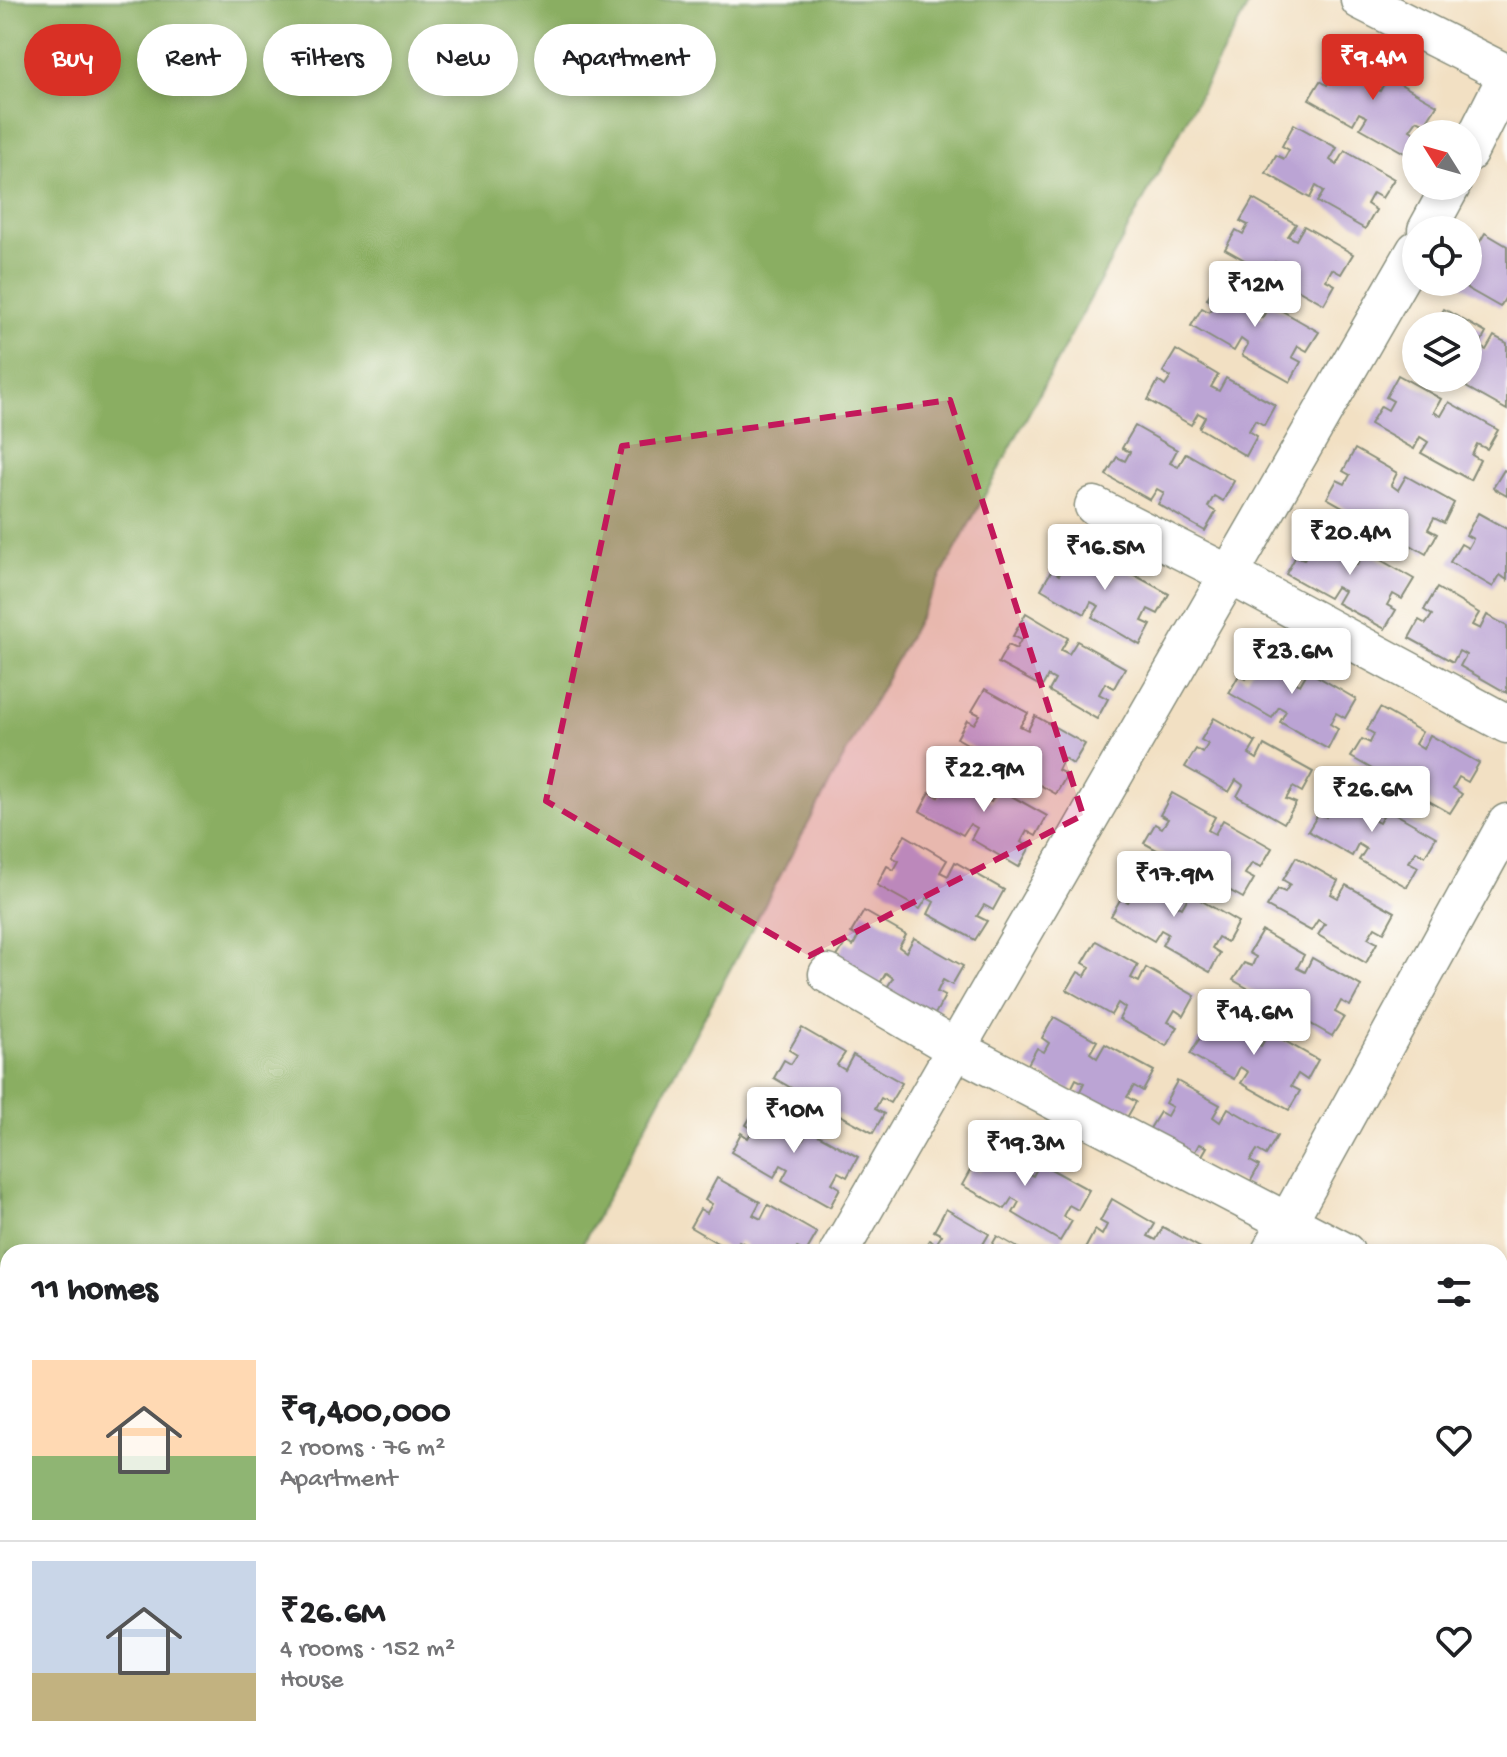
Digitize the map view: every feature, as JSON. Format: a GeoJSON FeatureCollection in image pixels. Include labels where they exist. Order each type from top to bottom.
{"type":"FeatureCollection","features":[{"type":"Feature","properties":{"kind":"street"},"geometry":{"type":"LineString","coordinates":[[1360,0],[1507,75],[1482,125]]}},
{"type":"Feature","properties":{"kind":"street"},"geometry":{"type":"LineString","coordinates":[[844,1244],[1402,274]]}},
{"type":"Feature","properties":{"kind":"street"},"geometry":{"type":"LineString","coordinates":[[1094,506],[1230,575],[1507,724]]}},
{"type":"Feature","properties":{"kind":"street"},"geometry":{"type":"LineString","coordinates":[[1279,1236],[1507,823]]}},
{"type":"Feature","properties":{"kind":"street"},"geometry":{"type":"LineString","coordinates":[[828,974],[1279,1236],[1312,1244]]}},
{"type":"Feature","properties":{"kind":"highlighted area"},"geometry":{"type":"Polygon","coordinates":[[[950,400],[1083,815],[809,956],[546,801],[622,446],[950,400]]]}},
{"type":"Feature","properties":{"kind":"green space"},"geometry":{"type":"Polygon","coordinates":[[[0,0],[1251,0],[582,1244],[0,1244],[0,0]]]}},
{"type":"Feature","properties":{"kind":"building"},"geometry":{"type":"Polygon","coordinates":[[[1337,50],[1380,74],[1373,87],[1380,91],[1388,77],[1437,105],[1428,120],[1402,120],[1402,152],[1360,128],[1367,117],[1359,113],[1353,124],[1309,99],[1320,81],[1327,85],[1332,76],[1325,72],[1337,50]]]}},
{"type":"Feature","properties":{"kind":"building"},"geometry":{"type":"Polygon","coordinates":[[[1294,124],[1337,148],[1330,160],[1337,165],[1345,151],[1394,179],[1382,198],[1373,193],[1367,204],[1376,210],[1365,229],[1317,202],[1324,191],[1316,186],[1310,198],[1266,173],[1276,155],[1284,159],[1289,150],[1282,146],[1294,124]]]}},
{"type":"Feature","properties":{"kind":"building"},"geometry":{"type":"Polygon","coordinates":[[[1253,199],[1296,224],[1288,236],[1296,240],[1304,226],[1353,254],[1341,274],[1332,269],[1326,280],[1335,285],[1324,304],[1276,277],[1282,266],[1275,262],[1268,273],[1225,249],[1236,230],[1243,234],[1248,225],[1240,221],[1253,199]]]}},
{"type":"Feature","properties":{"kind":"building"},"geometry":{"type":"Polygon","coordinates":[[[1485,233],[1507,246],[1507,295],[1500,307],[1481,296],[1482,238],[1485,233]]]}},
{"type":"Feature","properties":{"kind":"building"},"geometry":{"type":"Polygon","coordinates":[[[1219,277],[1262,301],[1254,313],[1262,318],[1270,304],[1319,332],[1307,351],[1298,346],[1292,357],[1301,362],[1290,382],[1242,355],[1248,344],[1241,339],[1234,351],[1191,326],[1202,308],[1209,312],[1214,303],[1207,299],[1219,277]]]}},
{"type":"Feature","properties":{"kind":"building"},"geometry":{"type":"Polygon","coordinates":[[[1494,336],[1507,343],[1507,410],[1475,392],[1482,392],[1482,348],[1486,350],[1494,336]]]}},
{"type":"Feature","properties":{"kind":"building"},"geometry":{"type":"Polygon","coordinates":[[[1176,350],[1218,375],[1211,387],[1219,391],[1226,378],[1275,405],[1264,425],[1255,420],[1249,431],[1257,436],[1246,456],[1199,428],[1205,417],[1198,413],[1191,425],[1148,400],[1158,381],[1165,386],[1171,377],[1163,372],[1176,350]]]}},
{"type":"Feature","properties":{"kind":"building"},"geometry":{"type":"Polygon","coordinates":[[[1398,375],[1402,377],[1402,392],[1428,392],[1441,399],[1434,412],[1441,416],[1449,402],[1498,430],[1487,449],[1477,444],[1472,455],[1480,460],[1470,480],[1421,453],[1428,442],[1420,437],[1414,449],[1370,424],[1381,406],[1388,410],[1393,401],[1386,397],[1398,375]]]}},
{"type":"Feature","properties":{"kind":"building"},"geometry":{"type":"Polygon","coordinates":[[[1135,426],[1177,450],[1170,463],[1178,467],[1186,453],[1234,481],[1223,501],[1214,496],[1208,507],[1216,512],[1205,531],[1158,504],[1164,493],[1157,489],[1150,500],[1106,475],[1117,457],[1125,461],[1130,452],[1122,448],[1135,426]]]}},
{"type":"Feature","properties":{"kind":"building"},"geometry":{"type":"Polygon","coordinates":[[[1355,449],[1397,473],[1391,485],[1398,490],[1406,476],[1454,503],[1444,523],[1434,518],[1428,529],[1437,534],[1426,554],[1379,527],[1384,515],[1377,511],[1371,523],[1327,498],[1337,480],[1345,484],[1350,475],[1343,471],[1355,449]]]}},
{"type":"Feature","properties":{"kind":"building"},"geometry":{"type":"Polygon","coordinates":[[[1504,470],[1507,472],[1507,496],[1493,488],[1504,470]]]}},
{"type":"Feature","properties":{"kind":"building"},"geometry":{"type":"Polygon","coordinates":[[[1478,513],[1507,529],[1507,580],[1500,575],[1493,587],[1450,562],[1461,544],[1468,548],[1473,539],[1466,535],[1478,513]]]}},
{"type":"Feature","properties":{"kind":"building"},"geometry":{"type":"Polygon","coordinates":[[[1314,524],[1357,549],[1349,561],[1357,565],[1365,551],[1414,579],[1402,599],[1393,594],[1387,605],[1396,610],[1385,629],[1337,603],[1344,591],[1336,587],[1329,598],[1286,574],[1296,556],[1304,559],[1309,551],[1301,546],[1314,524]]]}},
{"type":"Feature","properties":{"kind":"building"},"geometry":{"type":"Polygon","coordinates":[[[1069,539],[1112,564],[1105,576],[1112,580],[1120,567],[1169,594],[1158,614],[1148,609],[1142,621],[1151,625],[1140,645],[1092,617],[1099,606],[1091,602],[1085,614],[1041,589],[1052,570],[1059,575],[1064,566],[1056,562],[1069,539]]]}},
{"type":"Feature","properties":{"kind":"building"},"geometry":{"type":"Polygon","coordinates":[[[1437,588],[1479,613],[1472,625],[1480,629],[1487,615],[1507,626],[1507,693],[1460,666],[1466,655],[1459,651],[1453,662],[1409,638],[1419,620],[1426,624],[1432,615],[1424,610],[1437,588]]]}},
{"type":"Feature","properties":{"kind":"building"},"geometry":{"type":"Polygon","coordinates":[[[1026,613],[1068,638],[1061,650],[1069,654],[1077,641],[1125,668],[1114,688],[1105,683],[1099,694],[1108,699],[1097,719],[1049,691],[1055,680],[1048,676],[1042,687],[998,663],[1008,645],[1016,649],[1021,640],[1013,636],[1026,613]]]}},
{"type":"Feature","properties":{"kind":"building"},"geometry":{"type":"Polygon","coordinates":[[[1257,644],[1299,668],[1293,681],[1300,685],[1308,671],[1356,699],[1345,718],[1336,713],[1330,724],[1338,729],[1328,749],[1280,722],[1286,711],[1279,707],[1272,718],[1229,693],[1239,675],[1246,679],[1252,670],[1245,666],[1257,644]]]}},
{"type":"Feature","properties":{"kind":"building"},"geometry":{"type":"Polygon","coordinates":[[[985,689],[1028,713],[1020,726],[1028,730],[1035,716],[1085,744],[1073,764],[1064,758],[1058,770],[1067,775],[1056,794],[1008,767],[1015,756],[1007,751],[1000,763],[957,738],[967,720],[974,724],[980,715],[972,711],[985,689]]]}},
{"type":"Feature","properties":{"kind":"building"},"geometry":{"type":"Polygon","coordinates":[[[1380,708],[1422,732],[1415,744],[1423,749],[1430,735],[1479,763],[1468,782],[1459,777],[1453,788],[1462,794],[1450,813],[1403,786],[1409,775],[1402,771],[1395,782],[1351,757],[1362,739],[1370,743],[1374,734],[1367,730],[1380,708]]]}},
{"type":"Feature","properties":{"kind":"building"},"geometry":{"type":"Polygon","coordinates":[[[1214,718],[1256,742],[1249,754],[1257,759],[1264,745],[1313,772],[1302,792],[1293,787],[1286,799],[1296,803],[1284,823],[1237,796],[1243,785],[1236,780],[1229,792],[1185,767],[1196,749],[1203,753],[1208,744],[1201,740],[1214,718]]]}},
{"type":"Feature","properties":{"kind":"building"},"geometry":{"type":"Polygon","coordinates":[[[948,761],[990,785],[983,798],[991,802],[999,789],[1047,816],[1036,836],[1027,831],[1021,842],[1030,847],[1019,867],[971,839],[977,828],[970,824],[963,835],[920,811],[930,792],[938,797],[943,787],[936,783],[948,761]]]}},
{"type":"Feature","properties":{"kind":"building"},"geometry":{"type":"Polygon","coordinates":[[[1336,782],[1379,806],[1372,819],[1379,823],[1387,809],[1436,837],[1425,856],[1416,851],[1409,862],[1418,867],[1407,887],[1359,860],[1366,849],[1358,844],[1352,856],[1308,831],[1319,813],[1326,817],[1331,808],[1324,803],[1336,782]]]}},
{"type":"Feature","properties":{"kind":"building"},"geometry":{"type":"Polygon","coordinates":[[[1172,793],[1215,817],[1208,830],[1215,834],[1223,820],[1272,848],[1261,867],[1252,863],[1245,874],[1254,879],[1243,898],[1195,871],[1202,860],[1194,856],[1188,867],[1144,843],[1155,824],[1162,828],[1168,819],[1160,815],[1172,793]]]}},
{"type":"Feature","properties":{"kind":"building"},"geometry":{"type":"Polygon","coordinates":[[[905,835],[947,860],[940,872],[948,876],[955,862],[1004,890],[993,910],[984,905],[977,916],[987,921],[975,940],[928,914],[934,902],[927,898],[920,909],[877,885],[887,866],[894,870],[899,861],[892,857],[905,835]]]}},
{"type":"Feature","properties":{"kind":"building"},"geometry":{"type":"Polygon","coordinates":[[[1296,857],[1338,881],[1331,894],[1338,898],[1346,885],[1395,912],[1384,932],[1375,927],[1368,938],[1377,943],[1366,963],[1318,935],[1325,924],[1318,920],[1311,931],[1267,907],[1278,889],[1285,892],[1290,884],[1283,880],[1296,857]]]}},
{"type":"Feature","properties":{"kind":"building"},"geometry":{"type":"Polygon","coordinates":[[[1139,867],[1181,891],[1175,904],[1182,908],[1190,894],[1238,922],[1227,942],[1218,937],[1212,948],[1220,953],[1210,972],[1162,945],[1168,934],[1161,930],[1154,941],[1111,916],[1121,898],[1128,902],[1134,893],[1126,889],[1139,867]]]}},
{"type":"Feature","properties":{"kind":"building"},"geometry":{"type":"Polygon","coordinates":[[[864,911],[906,935],[899,947],[906,952],[914,938],[963,966],[952,985],[943,980],[937,992],[945,996],[934,1016],[886,989],[893,978],[886,973],[879,985],[835,960],[846,942],[853,946],[858,937],[851,933],[864,911]]]}},
{"type":"Feature","properties":{"kind":"building"},"geometry":{"type":"Polygon","coordinates":[[[1262,931],[1304,955],[1297,968],[1305,972],[1312,958],[1361,986],[1350,1006],[1341,1001],[1335,1012],[1344,1017],[1332,1036],[1285,1009],[1291,998],[1284,994],[1277,1005],[1233,980],[1244,963],[1252,966],[1256,957],[1249,953],[1262,931]]]}},
{"type":"Feature","properties":{"kind":"building"},"geometry":{"type":"Polygon","coordinates":[[[1096,941],[1138,965],[1131,978],[1139,982],[1146,968],[1195,996],[1184,1016],[1175,1010],[1168,1022],[1178,1027],[1166,1046],[1119,1019],[1125,1008],[1118,1003],[1111,1015],[1067,990],[1078,972],[1085,976],[1090,967],[1083,963],[1096,941]]]}},
{"type":"Feature","properties":{"kind":"building"},"geometry":{"type":"Polygon","coordinates":[[[1218,1005],[1261,1029],[1254,1042],[1261,1046],[1269,1032],[1318,1060],[1307,1080],[1298,1074],[1291,1086],[1300,1091],[1289,1110],[1241,1083],[1248,1072],[1240,1067],[1234,1079],[1190,1054],[1201,1036],[1208,1040],[1213,1031],[1206,1027],[1218,1005]]]}},
{"type":"Feature","properties":{"kind":"building"},"geometry":{"type":"Polygon","coordinates":[[[1054,1017],[1097,1041],[1090,1053],[1097,1058],[1105,1044],[1154,1071],[1143,1091],[1134,1086],[1127,1097],[1136,1102],[1125,1121],[1078,1095],[1084,1083],[1076,1079],[1070,1091],[1027,1066],[1037,1048],[1044,1052],[1049,1043],[1042,1038],[1054,1017]]]}},
{"type":"Feature","properties":{"kind":"building"},"geometry":{"type":"Polygon","coordinates":[[[802,1028],[845,1053],[837,1065],[845,1070],[853,1055],[902,1083],[890,1103],[881,1098],[875,1109],[884,1114],[873,1133],[825,1107],[831,1095],[824,1091],[817,1103],[774,1078],[784,1060],[791,1064],[797,1055],[789,1050],[802,1028]]]}},
{"type":"Feature","properties":{"kind":"building"},"geometry":{"type":"Polygon","coordinates":[[[1177,1081],[1220,1105],[1213,1117],[1220,1122],[1228,1108],[1277,1136],[1266,1155],[1257,1150],[1250,1161],[1259,1166],[1248,1186],[1200,1159],[1207,1147],[1199,1144],[1193,1155],[1149,1130],[1160,1112],[1167,1116],[1172,1107],[1165,1103],[1177,1081]]]}},
{"type":"Feature","properties":{"kind":"building"},"geometry":{"type":"Polygon","coordinates":[[[759,1103],[801,1126],[794,1139],[801,1143],[809,1130],[858,1157],[847,1177],[838,1172],[832,1183],[840,1188],[830,1207],[782,1180],[788,1169],[781,1165],[774,1177],[731,1152],[741,1133],[748,1138],[753,1129],[746,1125],[759,1103]]]}},
{"type":"Feature","properties":{"kind":"building"},"geometry":{"type":"Polygon","coordinates":[[[990,1135],[1032,1160],[1025,1172],[1033,1176],[1040,1163],[1089,1190],[1078,1210],[1069,1205],[1063,1216],[1072,1221],[1060,1241],[1013,1213],[1019,1202],[1012,1198],[1005,1209],[962,1185],[972,1167],[980,1171],[984,1161],[977,1157],[990,1135]]]}},
{"type":"Feature","properties":{"kind":"building"},"geometry":{"type":"Polygon","coordinates":[[[717,1178],[760,1202],[753,1215],[761,1219],[768,1205],[817,1233],[811,1244],[745,1244],[739,1241],[737,1244],[719,1244],[690,1227],[700,1209],[707,1213],[712,1204],[705,1200],[717,1178]]]}},
{"type":"Feature","properties":{"kind":"building"},"geometry":{"type":"Polygon","coordinates":[[[1112,1199],[1155,1224],[1148,1236],[1156,1240],[1163,1227],[1194,1244],[1088,1244],[1095,1230],[1102,1235],[1107,1225],[1100,1221],[1112,1199]]]}},
{"type":"Feature","properties":{"kind":"building"},"geometry":{"type":"Polygon","coordinates":[[[946,1209],[989,1234],[983,1244],[936,1244],[942,1235],[934,1231],[946,1209]]]}},
{"type":"Feature","properties":{"kind":"building"},"geometry":{"type":"Polygon","coordinates":[[[997,1236],[1011,1244],[992,1244],[997,1236]]]}}]}
